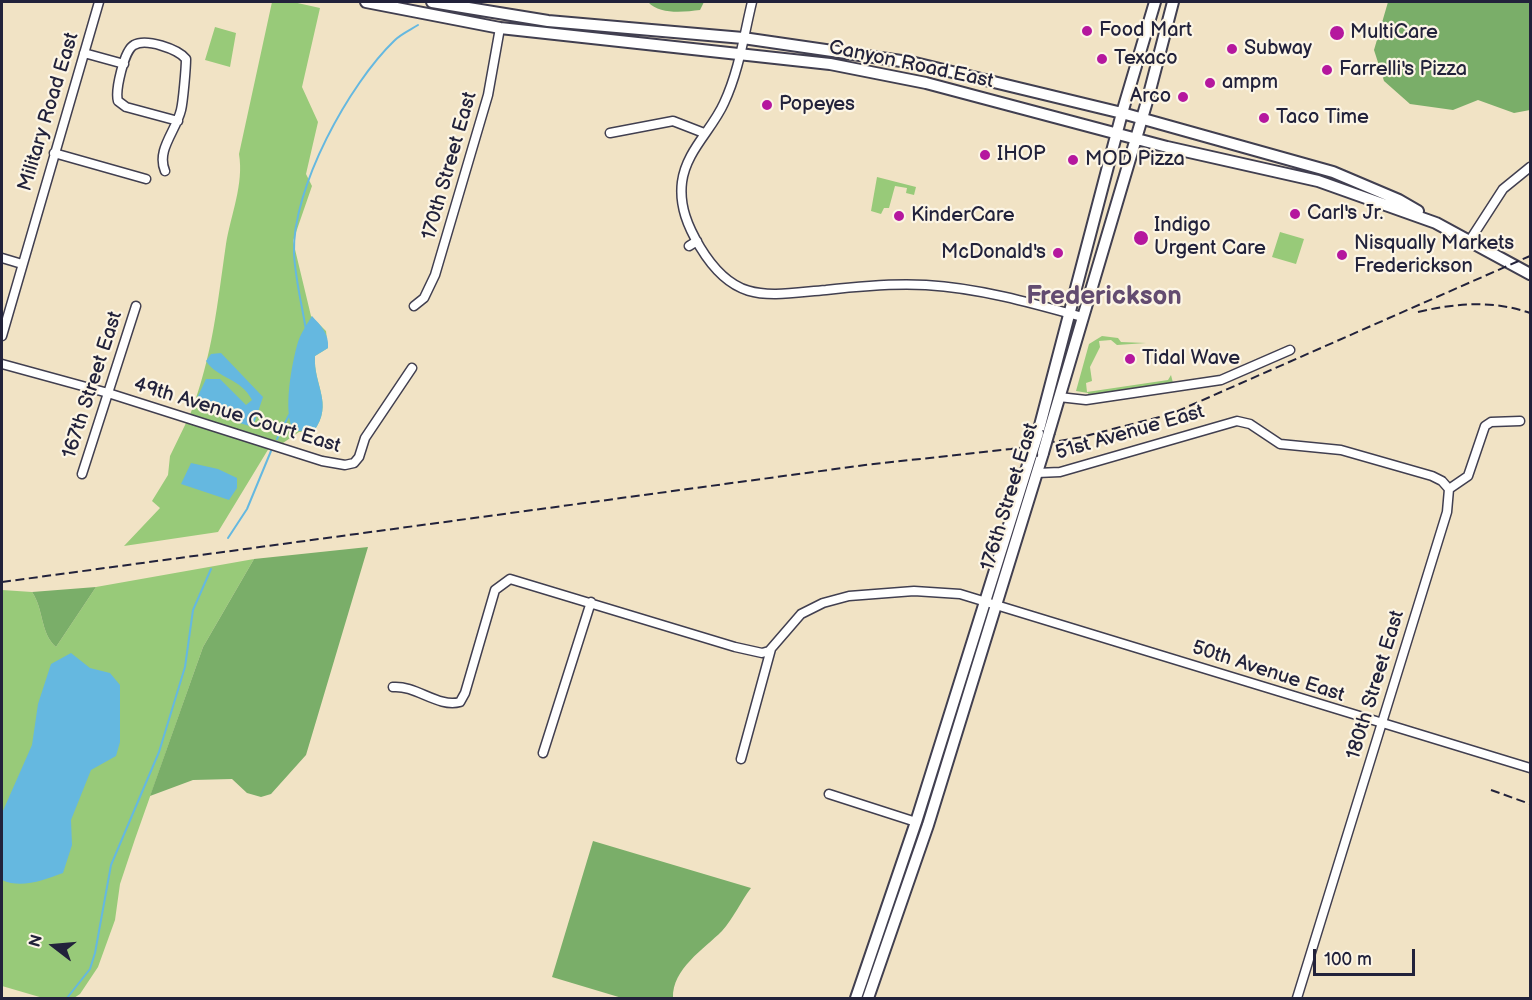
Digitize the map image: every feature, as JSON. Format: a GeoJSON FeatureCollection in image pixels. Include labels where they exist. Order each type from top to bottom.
{"type":"FeatureCollection","features":[{"type":"Feature","properties":{"kind":"main road","name":"Canyon Road East"},"geometry":{"type":"LineString","coordinates":[[366,2],[500,28],[740,54],[869,71],[1136,138],[1314,179],[1436,223]]}},
{"type":"Feature","properties":{"kind":"main road","name":"Canyon Road East"},"geometry":{"type":"LineString","coordinates":[[432,2],[548,21],[743,38],[915,63],[1122,113],[1333,172],[1399,200],[1436,223],[1530,274]]}},
{"type":"Feature","properties":{"kind":"main road","name":"176th Street East"},"geometry":{"type":"LineString","coordinates":[[868,999],[896,911],[928,825],[992,603],[1122,113],[1155,2]]}},
{"type":"Feature","properties":{"kind":"main road","name":"176th Street East"},"geometry":{"type":"LineString","coordinates":[[856,999],[1037,473],[1142,119],[1173,2]]}},
{"type":"Feature","properties":{"kind":"main road"},"geometry":{"type":"LineString","coordinates":[[500,28],[507,21],[548,21]]}},
{"type":"Feature","properties":{"kind":"main road"},"geometry":{"type":"LineString","coordinates":[[896,911],[893,907],[911,850],[912,835]]}},
{"type":"Feature","properties":{"kind":"street","name":"Military Road East"},"geometry":{"type":"LineString","coordinates":[[2,336],[21,264],[99,2]]}},
{"type":"Feature","properties":{"kind":"street"},"geometry":{"type":"LineString","coordinates":[[752,2],[740,54],[724,104],[692,153],[682,181],[684,217],[693,244],[722,277],[759,294],[788,295],[879,284],[934,285],[1022,301],[1082,317]]}},
{"type":"Feature","properties":{"kind":"street","name":"170th Street East"},"geometry":{"type":"LineString","coordinates":[[414,306],[424,298],[435,275],[488,95],[500,28]]}},
{"type":"Feature","properties":{"kind":"street"},"geometry":{"type":"LineString","coordinates":[[165,171],[162,154],[178,121],[186,59],[174,51],[144,42],[134,44],[128,51],[117,98],[126,107],[178,121]]}},
{"type":"Feature","properties":{"kind":"street"},"geometry":{"type":"LineString","coordinates":[[84,53],[124,64]]}},
{"type":"Feature","properties":{"kind":"street"},"geometry":{"type":"LineString","coordinates":[[610,133],[673,121],[704,133]]}},
{"type":"Feature","properties":{"kind":"street"},"geometry":{"type":"LineString","coordinates":[[54,153],[146,179]]}},
{"type":"Feature","properties":{"kind":"street"},"geometry":{"type":"LineString","coordinates":[[1470,240],[1503,189],[1530,167]]}},
{"type":"Feature","properties":{"kind":"street"},"geometry":{"type":"LineString","coordinates":[[2,258],[21,264]]}},
{"type":"Feature","properties":{"kind":"street","name":"167th Street East"},"geometry":{"type":"LineString","coordinates":[[82,474],[136,306]]}},
{"type":"Feature","properties":{"kind":"street"},"geometry":{"type":"LineString","coordinates":[[1059,397],[1086,400],[1221,380],[1290,350]]}},
{"type":"Feature","properties":{"kind":"street","name":"49th Avenue Court East"},"geometry":{"type":"LineString","coordinates":[[2,364],[108,393],[322,461],[345,465],[354,463],[359,457],[365,438],[412,368]]}},
{"type":"Feature","properties":{"kind":"street","name":"51st Avenue East"},"geometry":{"type":"LineString","coordinates":[[1037,473],[1060,472],[1232,421],[1250,424],[1280,444],[1341,450],[1432,476],[1443,481],[1449,489]]}},
{"type":"Feature","properties":{"kind":"street"},"geometry":{"type":"LineString","coordinates":[[1449,489],[1468,476],[1485,426],[1491,422],[1520,421]]}},
{"type":"Feature","properties":{"kind":"street","name":"180th Street East"},"geometry":{"type":"LineString","coordinates":[[1297,999],[1447,512],[1449,489]]}},
{"type":"Feature","properties":{"kind":"street"},"geometry":{"type":"LineString","coordinates":[[393,687],[409,689],[447,702],[458,703],[465,693],[492,597],[497,587],[504,581],[518,579],[735,647],[762,653],[771,649]]}},
{"type":"Feature","properties":{"kind":"street","name":"50th Avenue East"},"geometry":{"type":"LineString","coordinates":[[771,649],[801,614],[823,603],[849,596],[914,591],[960,594],[1381,725],[1530,768]]}},
{"type":"Feature","properties":{"kind":"street"},"geometry":{"type":"LineString","coordinates":[[543,753],[591,602]]}},
{"type":"Feature","properties":{"kind":"street"},"geometry":{"type":"LineString","coordinates":[[741,759],[771,649]]}},
{"type":"Feature","properties":{"kind":"street"},"geometry":{"type":"LineString","coordinates":[[829,794],[916,822]]}},
{"type":"Feature","properties":{"kind":"green space"},"geometry":{"type":"Polygon","coordinates":[[[272,2],[293,2],[320,8],[302,87],[318,122],[306,174],[312,186],[293,241],[311,316],[326,331],[328,348],[315,356],[323,403],[320,421],[314,431],[299,432],[283,443],[190,415],[204,371],[213,330],[226,244],[240,176],[239,154],[272,2]]]}},
{"type":"Feature","properties":{"kind":"green space"},"geometry":{"type":"Polygon","coordinates":[[[648,2],[704,2],[700,10],[680,12],[659,9],[648,2]]]}},
{"type":"Feature","properties":{"kind":"green space"},"geometry":{"type":"Polygon","coordinates":[[[1388,2],[1530,2],[1530,110],[1514,113],[1478,100],[1453,110],[1410,104],[1384,81],[1374,50],[1388,2]]]}},
{"type":"Feature","properties":{"kind":"green space"},"geometry":{"type":"Polygon","coordinates":[[[215,27],[236,33],[230,67],[205,60],[215,27]]]}},
{"type":"Feature","properties":{"kind":"green space"},"geometry":{"type":"Polygon","coordinates":[[[877,177],[916,187],[914,195],[906,193],[907,188],[895,186],[889,208],[884,208],[881,214],[871,211],[877,177]]]}},
{"type":"Feature","properties":{"kind":"green space"},"geometry":{"type":"Polygon","coordinates":[[[1280,232],[1304,239],[1296,264],[1272,257],[1280,232]]]}},
{"type":"Feature","properties":{"kind":"green space"},"geometry":{"type":"Polygon","coordinates":[[[1102,336],[1118,338],[1121,342],[1146,343],[1117,345],[1111,340],[1099,341],[1100,347],[1090,367],[1092,381],[1086,383],[1087,392],[1168,380],[1171,375],[1173,383],[1089,396],[1088,393],[1076,391],[1089,344],[1102,336]]]}},
{"type":"Feature","properties":{"kind":"green space"},"geometry":{"type":"Polygon","coordinates":[[[186,423],[269,448],[218,532],[124,546],[160,508],[152,501],[168,475],[170,456],[186,423]]]}},
{"type":"Feature","properties":{"kind":"green space"},"geometry":{"type":"Polygon","coordinates":[[[368,547],[306,755],[271,794],[261,797],[247,793],[232,779],[193,780],[150,796],[203,647],[254,559],[368,547]]]}},
{"type":"Feature","properties":{"kind":"green space"},"geometry":{"type":"Polygon","coordinates":[[[254,559],[203,647],[120,884],[115,920],[98,967],[80,994],[74,998],[43,998],[2,986],[2,590],[32,592],[39,606],[47,635],[56,647],[96,587],[254,559]]]}},
{"type":"Feature","properties":{"kind":"green space"},"geometry":{"type":"Polygon","coordinates":[[[96,587],[56,647],[47,635],[39,606],[32,592],[96,587]]]}},
{"type":"Feature","properties":{"kind":"green space"},"geometry":{"type":"Polygon","coordinates":[[[593,841],[751,888],[722,931],[683,969],[674,988],[673,998],[622,998],[552,977],[593,841]]]}},
{"type":"Feature","properties":{"kind":"water"},"geometry":{"type":"Polygon","coordinates":[[[312,316],[324,330],[328,343],[328,348],[315,356],[323,403],[322,412],[314,431],[294,431],[290,423],[288,401],[291,374],[298,342],[312,316]]]}},
{"type":"Feature","properties":{"kind":"water"},"geometry":{"type":"Polygon","coordinates":[[[221,353],[263,397],[253,427],[216,413],[197,398],[206,379],[220,379],[246,405],[252,400],[242,387],[217,372],[206,361],[211,354],[221,353]]]}},
{"type":"Feature","properties":{"kind":"water"},"geometry":{"type":"Polygon","coordinates":[[[191,463],[218,469],[237,478],[237,488],[229,500],[181,484],[191,463]]]}},
{"type":"Feature","properties":{"kind":"water"},"geometry":{"type":"Polygon","coordinates":[[[71,653],[90,668],[110,673],[120,685],[120,742],[116,756],[91,770],[71,820],[72,845],[63,873],[25,884],[9,883],[2,880],[2,813],[32,745],[38,704],[51,664],[71,653]]]}},
{"type":"Feature","properties":{"kind":"waterway"},"geometry":{"type":"LineString","coordinates":[[306,330],[294,253],[302,198],[326,139],[360,83],[377,59],[395,40],[418,25]]}},
{"type":"Feature","properties":{"kind":"waterway"},"geometry":{"type":"LineString","coordinates":[[277,439],[289,415]]}},
{"type":"Feature","properties":{"kind":"waterway"},"geometry":{"type":"LineString","coordinates":[[228,538],[247,509],[271,451]]}},
{"type":"Feature","properties":{"kind":"waterway"},"geometry":{"type":"LineString","coordinates":[[67,998],[90,969],[111,865],[159,752],[185,667],[193,610],[211,569]]}},
{"type":"Feature","properties":{"kind":"railway"},"geometry":{"type":"LineString","coordinates":[[2,582],[865,465],[1011,449],[1082,437],[1171,414],[1530,256]]}},
{"type":"Feature","properties":{"kind":"railway"},"geometry":{"type":"LineString","coordinates":[[1418,312],[1475,304],[1502,306],[1530,313]]}},
{"type":"Feature","properties":{"kind":"railway"},"geometry":{"type":"LineString","coordinates":[[1491,790],[1530,804]]}},
{"type":"Feature","properties":{"kind":"place","name":"Food Mart"},"geometry":{"type":"Point","coordinates":[1087,31]}},
{"type":"Feature","properties":{"kind":"place","name":"MultiCare"},"geometry":{"type":"Point","coordinates":[1337,33]}},
{"type":"Feature","properties":{"kind":"place","name":"Subway"},"geometry":{"type":"Point","coordinates":[1232,49]}},
{"type":"Feature","properties":{"kind":"place","name":"Texaco"},"geometry":{"type":"Point","coordinates":[1102,59]}},
{"type":"Feature","properties":{"kind":"place","name":"Farrelli's Pizza"},"geometry":{"type":"Point","coordinates":[1327,70]}},
{"type":"Feature","properties":{"kind":"place","name":"ampm"},"geometry":{"type":"Point","coordinates":[1210,83]}},
{"type":"Feature","properties":{"kind":"place","name":"Arco"},"geometry":{"type":"Point","coordinates":[1183,97]}},
{"type":"Feature","properties":{"kind":"place","name":"Popeyes"},"geometry":{"type":"Point","coordinates":[767,105]}},
{"type":"Feature","properties":{"kind":"place","name":"Taco Time"},"geometry":{"type":"Point","coordinates":[1264,118]}},
{"type":"Feature","properties":{"kind":"place","name":"IHOP"},"geometry":{"type":"Point","coordinates":[985,155]}},
{"type":"Feature","properties":{"kind":"place","name":"MOD Pizza"},"geometry":{"type":"Point","coordinates":[1073,160]}},
{"type":"Feature","properties":{"kind":"place","name":"Carl's Jr."},"geometry":{"type":"Point","coordinates":[1295,214]}},
{"type":"Feature","properties":{"kind":"place","name":"KinderCare"},"geometry":{"type":"Point","coordinates":[899,216]}},
{"type":"Feature","properties":{"kind":"place","name":"Indigo Urgent Care"},"geometry":{"type":"Point","coordinates":[1141,238]}},
{"type":"Feature","properties":{"kind":"place","name":"McDonald's"},"geometry":{"type":"Point","coordinates":[1058,253]}},
{"type":"Feature","properties":{"kind":"place","name":"Nisqually Markets Frederickson"},"geometry":{"type":"Point","coordinates":[1342,255]}},
{"type":"Feature","properties":{"kind":"place","name":"Tidal Wave"},"geometry":{"type":"Point","coordinates":[1130,359]}},
{"type":"Feature","properties":{"kind":"district","name":"Frederickson"},"geometry":{"type":"Point","coordinates":[1104,297]}}]}
